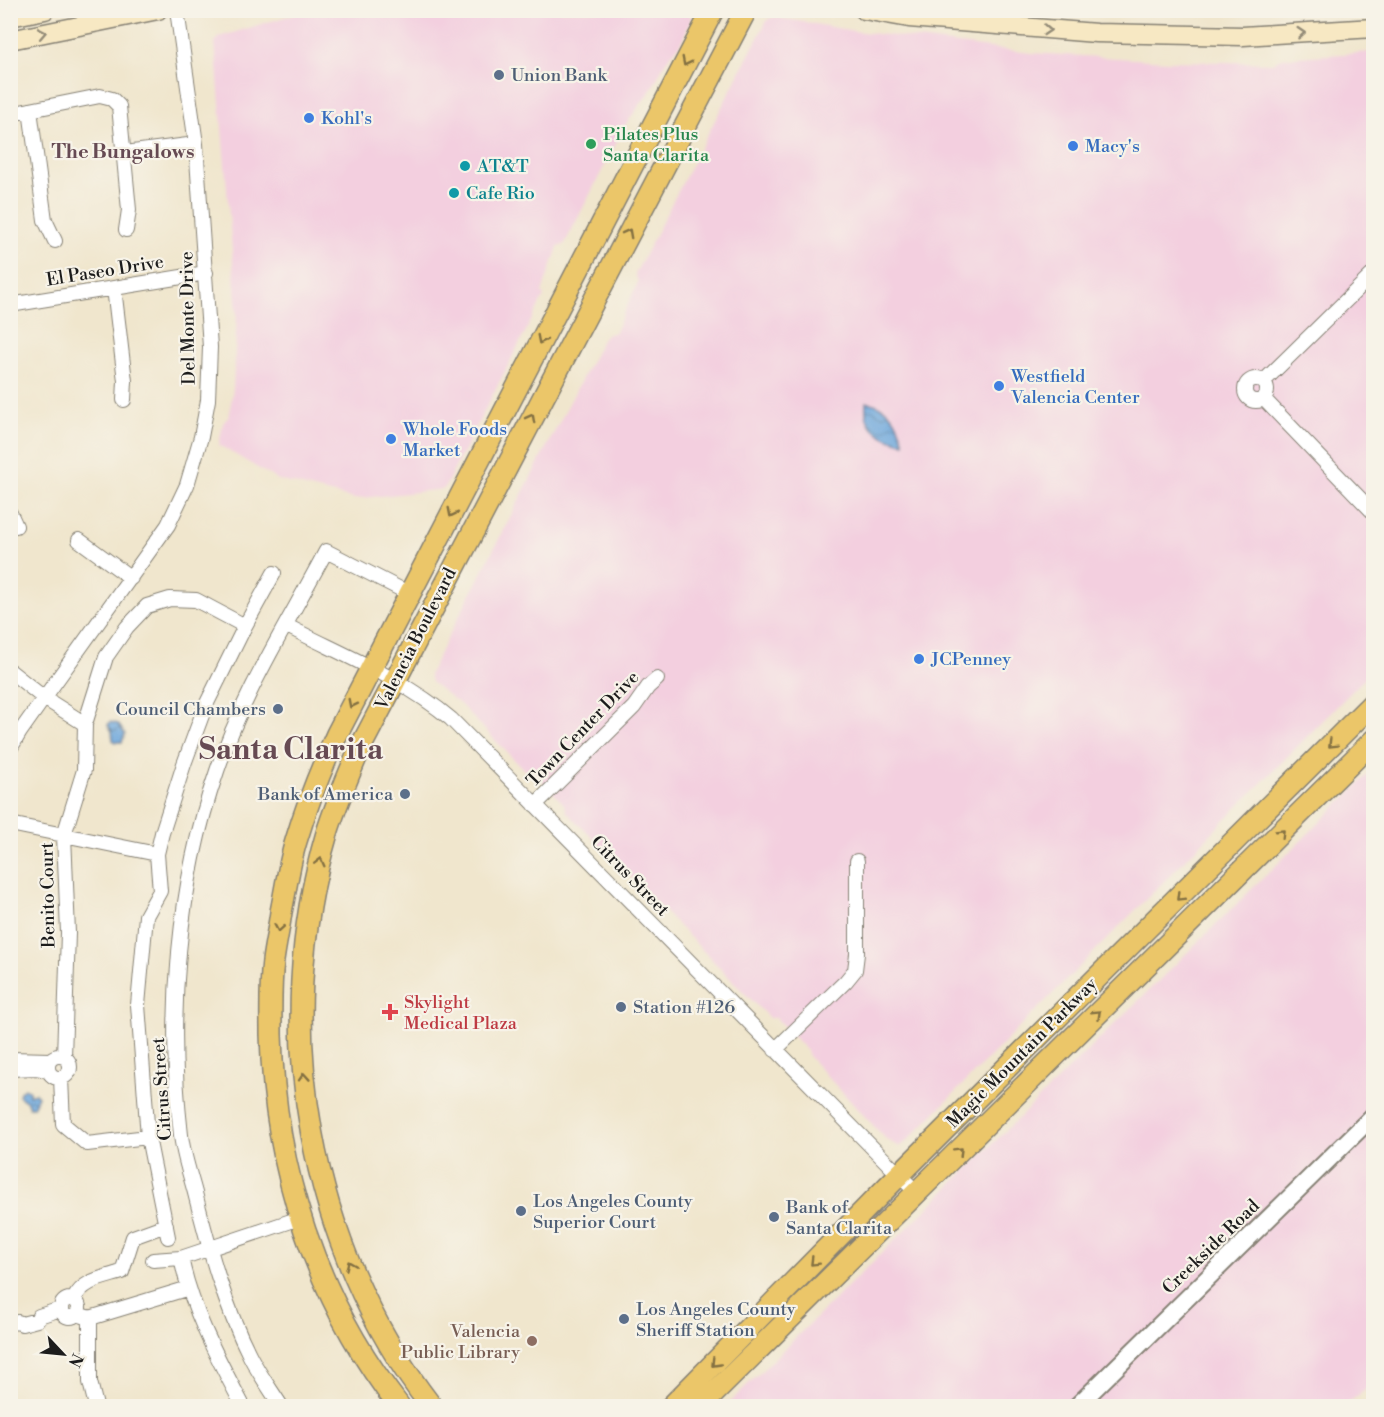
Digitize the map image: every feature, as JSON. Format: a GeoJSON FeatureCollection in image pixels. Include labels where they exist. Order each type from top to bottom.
{"type":"FeatureCollection","features":[{"type":"Feature","properties":{"kind":"main road"},"geometry":{"type":"LineString","coordinates":[[10,17],[45,10]]}},
{"type":"Feature","properties":{"kind":"main road"},"geometry":{"type":"LineString","coordinates":[[10,39],[158,10]]}},
{"type":"Feature","properties":{"kind":"main road","name":"Valencia Boulevard"},"geometry":{"type":"LineString","coordinates":[[399,1407],[376,1377],[347,1330],[320,1274],[300,1218],[283,1146],[274,1093],[271,999],[273,962],[289,871],[309,802],[337,735],[713,10]]}},
{"type":"Feature","properties":{"kind":"main road","name":"Valencia Boulevard"},"geometry":{"type":"LineString","coordinates":[[431,1407],[402,1366],[369,1310],[329,1211],[311,1134],[303,1064],[303,956],[310,911],[327,834],[360,748],[394,681],[746,10]]}},
{"type":"Feature","properties":{"kind":"main road"},"geometry":{"type":"LineString","coordinates":[[864,10],[909,18],[1096,33],[1243,36],[1374,28]]}},
{"type":"Feature","properties":{"kind":"main road","name":"Magic Mountain Parkway"},"geometry":{"type":"LineString","coordinates":[[672,1407],[899,1175],[1374,702]]}},
{"type":"Feature","properties":{"kind":"main road","name":"Magic Mountain Parkway"},"geometry":{"type":"LineString","coordinates":[[701,1407],[1374,740]]}},
{"type":"Feature","properties":{"kind":"main road"},"geometry":{"type":"LineString","coordinates":[[309,802],[311,827],[293,901],[300,909],[310,911]]}},
{"type":"Feature","properties":{"kind":"main road"},"geometry":{"type":"LineString","coordinates":[[1207,906],[1204,898],[1205,892],[1254,841],[1275,802]]}},
{"type":"Feature","properties":{"kind":"main road"},"geometry":{"type":"LineString","coordinates":[[283,1146],[292,1152],[298,1161],[315,1207],[329,1211]]}},
{"type":"Feature","properties":{"kind":"main road"},"geometry":{"type":"LineString","coordinates":[[300,1218],[317,1227],[346,1291],[369,1310]]}},
{"type":"Feature","properties":{"kind":"street","name":"Del Monte Drive"},"geometry":{"type":"LineString","coordinates":[[10,749],[168,525],[179,504],[201,437],[208,400],[210,347],[206,273],[196,144],[177,10]]}},
{"type":"Feature","properties":{"kind":"street"},"geometry":{"type":"LineString","coordinates":[[10,114],[100,96],[112,99],[119,106],[125,153],[129,210],[126,230]]}},
{"type":"Feature","properties":{"kind":"street"},"geometry":{"type":"LineString","coordinates":[[30,110],[45,220],[56,241]]}},
{"type":"Feature","properties":{"kind":"street"},"geometry":{"type":"LineString","coordinates":[[125,153],[196,144]]}},
{"type":"Feature","properties":{"kind":"street","name":"El Paseo Drive"},"geometry":{"type":"LineString","coordinates":[[10,305],[206,273]]}},
{"type":"Feature","properties":{"kind":"street"},"geometry":{"type":"LineString","coordinates":[[1263,382],[1374,273]]}},
{"type":"Feature","properties":{"kind":"street"},"geometry":{"type":"LineString","coordinates":[[114,288],[125,381],[124,400]]}},
{"type":"Feature","properties":{"kind":"street"},"geometry":{"type":"LineString","coordinates":[[1256,379],[1263,382],[1267,390],[1263,398],[1255,401],[1248,398],[1246,385],[1256,379]]}},
{"type":"Feature","properties":{"kind":"street"},"geometry":{"type":"LineString","coordinates":[[1263,398],[1374,513]]}},
{"type":"Feature","properties":{"kind":"street"},"geometry":{"type":"LineString","coordinates":[[79,540],[131,578]]}},
{"type":"Feature","properties":{"kind":"street","name":"Citrus Street"},"geometry":{"type":"LineString","coordinates":[[282,1407],[250,1356],[225,1296],[209,1249],[181,1137],[175,1035],[180,943],[188,887],[202,821],[217,770],[232,732],[255,682],[326,551],[410,594]]}},
{"type":"Feature","properties":{"kind":"street"},"geometry":{"type":"LineString","coordinates":[[74,1299],[78,1289],[86,1284],[122,1272],[133,1238],[167,1231],[148,1137],[138,1005],[146,916],[160,891],[157,854],[184,764],[205,707],[244,626],[274,573]]}},
{"type":"Feature","properties":{"kind":"street","name":"Benito Court"},"geometry":{"type":"LineString","coordinates":[[148,1137],[87,1144],[63,1124],[56,1066],[68,933],[64,836],[84,770],[85,724],[106,657],[127,627],[147,606],[170,599],[196,600],[244,626]]}},
{"type":"Feature","properties":{"kind":"street","name":"Citrus Street"},"geometry":{"type":"LineString","coordinates":[[286,626],[394,681],[435,705],[451,719],[917,1193]]}},
{"type":"Feature","properties":{"kind":"street"},"geometry":{"type":"LineString","coordinates":[[10,671],[44,698],[85,724]]}},
{"type":"Feature","properties":{"kind":"street","name":"Town Center Drive"},"geometry":{"type":"LineString","coordinates":[[535,805],[634,707],[648,687],[657,679]]}},
{"type":"Feature","properties":{"kind":"street"},"geometry":{"type":"LineString","coordinates":[[10,824],[157,854]]}},
{"type":"Feature","properties":{"kind":"street"},"geometry":{"type":"LineString","coordinates":[[775,1050],[855,970],[857,861]]}},
{"type":"Feature","properties":{"kind":"street"},"geometry":{"type":"LineString","coordinates":[[10,1059],[56,1066]]}},
{"type":"Feature","properties":{"kind":"street"},"geometry":{"type":"LineString","coordinates":[[10,1069],[56,1066]]}},
{"type":"Feature","properties":{"kind":"street","name":"Creekside Road"},"geometry":{"type":"LineString","coordinates":[[1077,1407],[1374,1115]]}},
{"type":"Feature","properties":{"kind":"street"},"geometry":{"type":"LineString","coordinates":[[153,1260],[181,1258],[300,1218]]}},
{"type":"Feature","properties":{"kind":"street"},"geometry":{"type":"LineString","coordinates":[[181,1258],[189,1288],[213,1351],[243,1407]]}},
{"type":"Feature","properties":{"kind":"street"},"geometry":{"type":"LineString","coordinates":[[61,1309],[66,1316],[84,1316],[189,1288]]}},
{"type":"Feature","properties":{"kind":"street"},"geometry":{"type":"LineString","coordinates":[[61,1309],[64,1300],[74,1299]]}},
{"type":"Feature","properties":{"kind":"street"},"geometry":{"type":"LineString","coordinates":[[74,1299],[84,1316],[90,1382],[96,1407]]}},
{"type":"Feature","properties":{"kind":"street"},"geometry":{"type":"LineString","coordinates":[[14,1322],[21,1317],[34,1314],[39,1316],[61,1309]]}},
{"type":"Feature","properties":{"kind":"shaded area"},"geometry":{"type":"Polygon","coordinates":[[[305,11],[690,11],[691,21],[680,44],[666,61],[651,90],[626,124],[564,245],[558,247],[542,292],[544,296],[444,489],[354,499],[278,480],[219,445],[223,423],[229,416],[233,388],[237,313],[215,42],[219,37],[305,11]]]}},
{"type":"Feature","properties":{"kind":"shaded area"},"geometry":{"type":"Polygon","coordinates":[[[775,17],[854,31],[1031,53],[1168,61],[1273,63],[1281,58],[1373,52],[1373,670],[899,1147],[886,1139],[809,1057],[807,1051],[776,1018],[769,1018],[567,812],[564,804],[537,776],[527,773],[460,704],[431,682],[429,674],[604,336],[615,332],[638,282],[635,274],[766,22],[775,17]]]}},
{"type":"Feature","properties":{"kind":"shaded area"},"geometry":{"type":"Polygon","coordinates":[[[1373,770],[1373,1384],[1344,1406],[726,1406],[1373,770]]]}},
{"type":"Feature","properties":{"kind":"water"},"geometry":{"type":"Polygon","coordinates":[[[866,402],[882,407],[892,416],[904,443],[887,438],[872,428],[866,416],[866,402]]]}},
{"type":"Feature","properties":{"kind":"water"},"geometry":{"type":"Polygon","coordinates":[[[110,722],[118,724],[125,734],[122,742],[113,740],[112,731],[108,725],[110,722]]]}},
{"type":"Feature","properties":{"kind":"water"},"geometry":{"type":"Polygon","coordinates":[[[24,1088],[29,1090],[29,1095],[35,1093],[38,1096],[33,1107],[29,1107],[27,1102],[19,1096],[24,1088]]]}},
{"type":"Feature","properties":{"kind":"place","name":"Union Bank"},"geometry":{"type":"Point","coordinates":[499,75]}},
{"type":"Feature","properties":{"kind":"place","name":"Kohl's"},"geometry":{"type":"Point","coordinates":[309,118]}},
{"type":"Feature","properties":{"kind":"place","name":"Pilates Plus Santa Clarita"},"geometry":{"type":"Point","coordinates":[591,144]}},
{"type":"Feature","properties":{"kind":"place","name":"Macy's"},"geometry":{"type":"Point","coordinates":[1073,146]}},
{"type":"Feature","properties":{"kind":"place","name":"AT&T"},"geometry":{"type":"Point","coordinates":[465,166]}},
{"type":"Feature","properties":{"kind":"place","name":"Cafe Rio"},"geometry":{"type":"Point","coordinates":[454,193]}},
{"type":"Feature","properties":{"kind":"place","name":"Westfield Valencia Center"},"geometry":{"type":"Point","coordinates":[999,386]}},
{"type":"Feature","properties":{"kind":"place","name":"Whole Foods Market"},"geometry":{"type":"Point","coordinates":[391,439]}},
{"type":"Feature","properties":{"kind":"place","name":"JCPenney"},"geometry":{"type":"Point","coordinates":[919,659]}},
{"type":"Feature","properties":{"kind":"place","name":"Council Chambers"},"geometry":{"type":"Point","coordinates":[278,709]}},
{"type":"Feature","properties":{"kind":"place","name":"Bank of America"},"geometry":{"type":"Point","coordinates":[405,794]}},
{"type":"Feature","properties":{"kind":"place","name":"Station #126"},"geometry":{"type":"Point","coordinates":[621,1007]}},
{"type":"Feature","properties":{"kind":"place","name":"Skylight Medical Plaza"},"geometry":{"type":"Point","coordinates":[390,1012]}},
{"type":"Feature","properties":{"kind":"place","name":"Los Angeles County Superior Court"},"geometry":{"type":"Point","coordinates":[521,1211]}},
{"type":"Feature","properties":{"kind":"place","name":"Bank of Santa Clarita"},"geometry":{"type":"Point","coordinates":[774,1217]}},
{"type":"Feature","properties":{"kind":"place","name":"Los Angeles County Sheriff Station"},"geometry":{"type":"Point","coordinates":[624,1319]}},
{"type":"Feature","properties":{"kind":"place","name":"Valencia Public Library"},"geometry":{"type":"Point","coordinates":[532,1341]}},
{"type":"Feature","properties":{"kind":"district","name":"The Bungalows"},"geometry":{"type":"Point","coordinates":[123,152]}},
{"type":"Feature","properties":{"kind":"district","name":"Santa Clarita"},"geometry":{"type":"Point","coordinates":[291,750]}}]}
